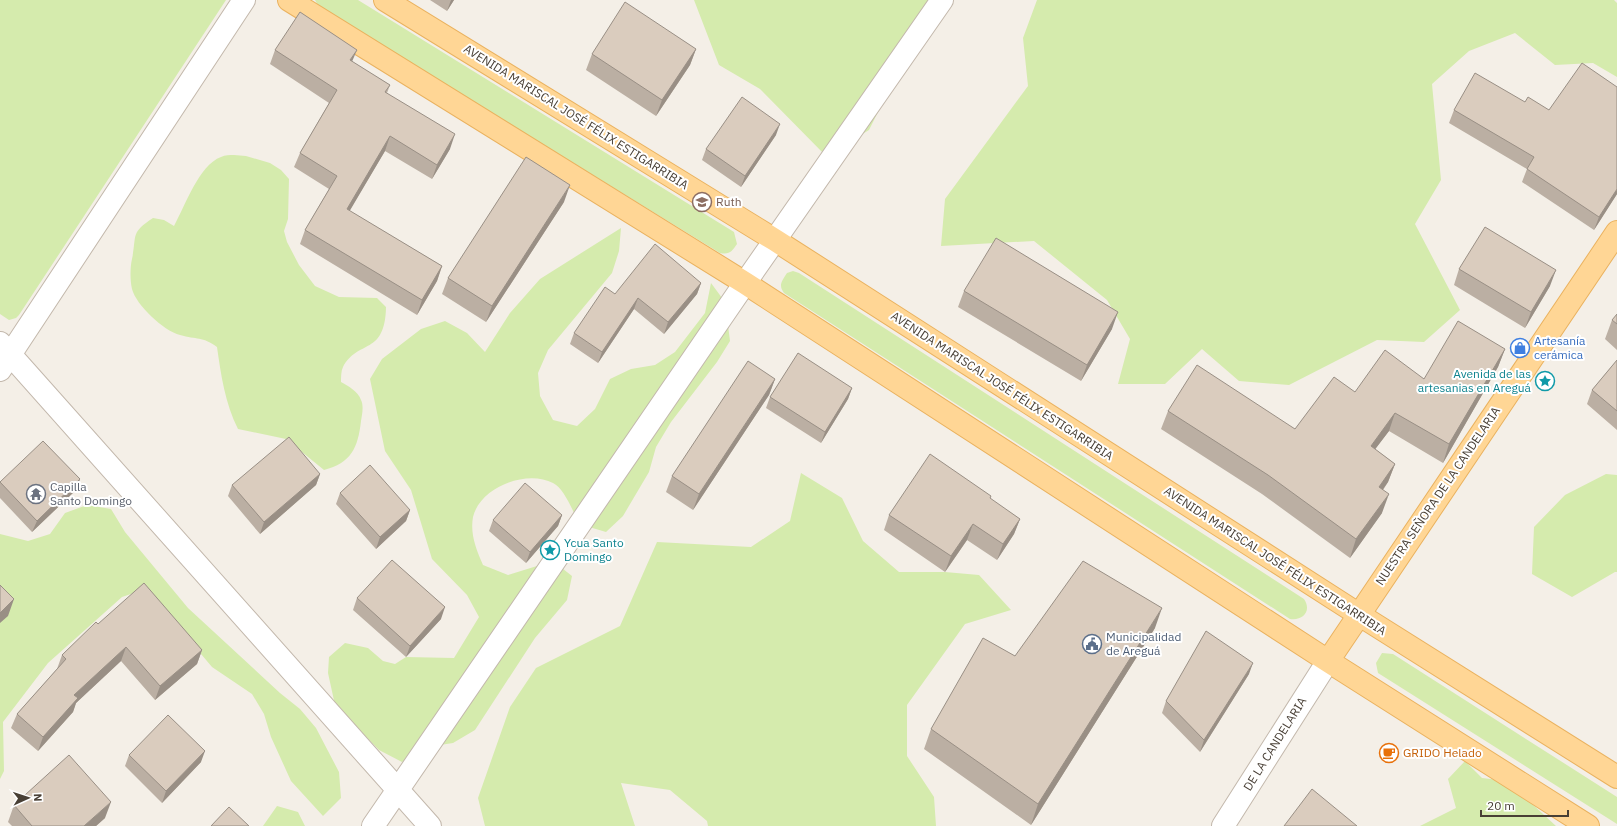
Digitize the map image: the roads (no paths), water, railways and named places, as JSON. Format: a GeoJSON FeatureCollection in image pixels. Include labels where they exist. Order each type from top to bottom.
{"type":"FeatureCollection","features":[{"type":"Feature","properties":{"kind":"main road"},"geometry":{"type":"LineString","coordinates":[[289,0],[745,283],[1328,661],[1588,826]]}},
{"type":"Feature","properties":{"kind":"main road","name":"AVENIDA MARISCAL JOSÉ FÉLIX ESTIGARRIBIA"},"geometry":{"type":"LineString","coordinates":[[385,0],[775,240],[1358,614],[1617,777]]}},
{"type":"Feature","properties":{"kind":"main road","name":"NUESTRA SEÑORA DE LA CANDELARIA"},"geometry":{"type":"LineString","coordinates":[[1328,661],[1358,614],[1617,232]]}},
{"type":"Feature","properties":{"kind":"street"},"geometry":{"type":"LineString","coordinates":[[244,0],[3,356],[430,826]]}},
{"type":"Feature","properties":{"kind":"street"},"geometry":{"type":"LineString","coordinates":[[373,826],[745,283],[942,0]]}},
{"type":"Feature","properties":{"kind":"street","name":"DE LA CANDELARIA"},"geometry":{"type":"LineString","coordinates":[[1223,826],[1328,661]]}},
{"type":"Feature","properties":{"kind":"place","name":"Ruth"},"geometry":{"type":"Point","coordinates":[702,202]}},
{"type":"Feature","properties":{"kind":"place","name":"Artesanía cerámica"},"geometry":{"type":"Point","coordinates":[1520,348]}},
{"type":"Feature","properties":{"kind":"place","name":"Avenida de las artesanias en Areguá"},"geometry":{"type":"Point","coordinates":[1545,381]}},
{"type":"Feature","properties":{"kind":"place","name":"Capilla Santo Domingo"},"geometry":{"type":"Point","coordinates":[36,494]}},
{"type":"Feature","properties":{"kind":"place","name":"Ycua Santo Domingo"},"geometry":{"type":"Point","coordinates":[550,550]}},
{"type":"Feature","properties":{"kind":"place","name":"Municipalidad de Areguá"},"geometry":{"type":"Point","coordinates":[1092,644]}},
{"type":"Feature","properties":{"kind":"place","name":"GRIDO Helado"},"geometry":{"type":"Point","coordinates":[1389,753]}}]}
